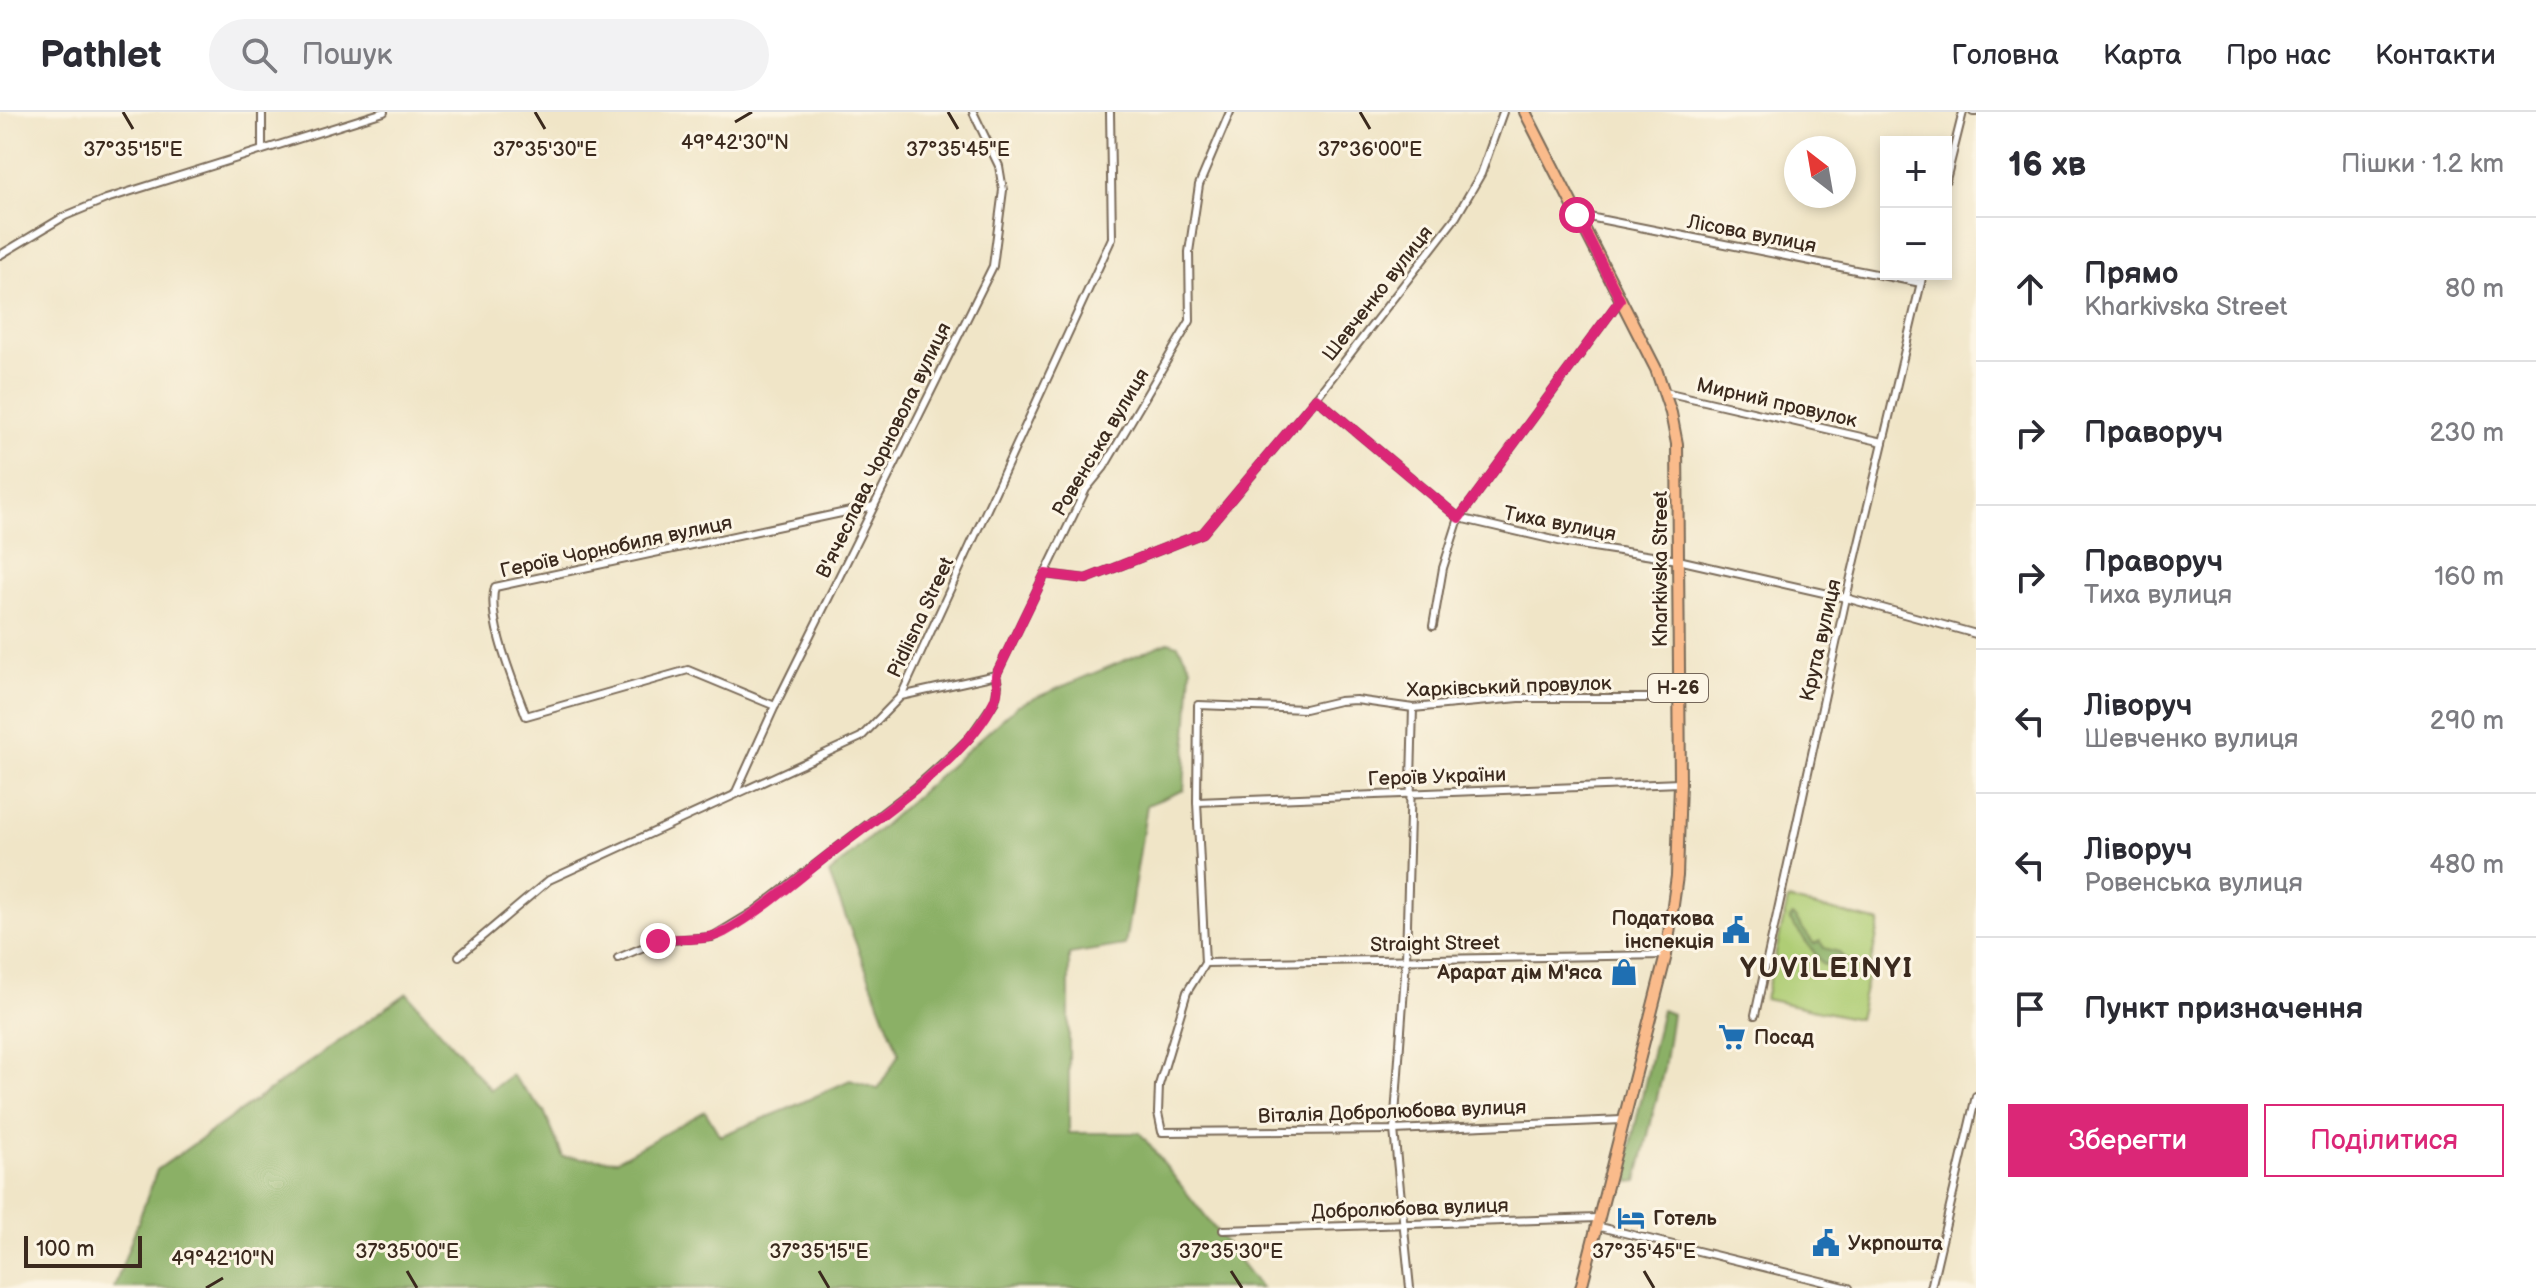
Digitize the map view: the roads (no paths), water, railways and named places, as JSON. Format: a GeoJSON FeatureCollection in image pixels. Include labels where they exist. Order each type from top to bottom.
{"type":"FeatureCollection","features":[{"type":"Feature","properties":{"kind":"main road","name":"Kharkivska Street"},"geometry":{"type":"LineString","coordinates":[[1525,112],[1656,369],[1677,444],[1680,783],[1677,876],[1666,955],[1581,1288]]}},
{"type":"Feature","properties":{"kind":"street"},"geometry":{"type":"LineString","coordinates":[[262,112],[262,149]]}},
{"type":"Feature","properties":{"kind":"street"},"geometry":{"type":"LineString","coordinates":[[0,255],[65,216],[106,199],[384,112]]}},
{"type":"Feature","properties":{"kind":"street","name":"В'ячеслава Чорновола вулиця"},"geometry":{"type":"LineString","coordinates":[[735,795],[775,706],[993,266],[1003,190],[999,166],[973,112]]}},
{"type":"Feature","properties":{"kind":"street","name":"Pidlisna Street"},"geometry":{"type":"LineString","coordinates":[[459,956],[549,880],[861,737],[901,696],[1112,238],[1110,112]]}},
{"type":"Feature","properties":{"kind":"street","name":"Ровенська вулиця"},"geometry":{"type":"LineString","coordinates":[[618,958],[658,941],[712,937],[755,911],[915,788],[970,737],[995,701],[996,675],[1086,489],[1104,467],[1190,321],[1189,252],[1199,185],[1230,112]]}},
{"type":"Feature","properties":{"kind":"street","name":"Шевченко вулиця"},"geometry":{"type":"LineString","coordinates":[[1045,574],[1086,579],[1203,533],[1316,398],[1456,217],[1481,174],[1503,112]]}},
{"type":"Feature","properties":{"kind":"street"},"geometry":{"type":"LineString","coordinates":[[1952,156],[1963,112]]}},
{"type":"Feature","properties":{"kind":"street","name":"Лісова вулиця"},"geometry":{"type":"LineString","coordinates":[[1577,215],[1921,283]]}},
{"type":"Feature","properties":{"kind":"street","name":"Крута вулиця"},"geometry":{"type":"LineString","coordinates":[[1755,1015],[1846,598],[1922,280]]}},
{"type":"Feature","properties":{"kind":"street"},"geometry":{"type":"LineString","coordinates":[[1433,626],[1443,568],[1459,518],[1620,300]]}},
{"type":"Feature","properties":{"kind":"street","name":"Мирний провулок"},"geometry":{"type":"LineString","coordinates":[[1664,392],[1883,442]]}},
{"type":"Feature","properties":{"kind":"street","name":"Тиха вулиця"},"geometry":{"type":"LineString","coordinates":[[1316,398],[1459,518],[1567,543],[1678,560],[1846,598],[1976,634]]}},
{"type":"Feature","properties":{"kind":"street","name":"Героїв Чорнобиля вулиця"},"geometry":{"type":"LineString","coordinates":[[775,706],[688,670],[526,716],[503,653],[492,598],[495,587],[874,506]]}},
{"type":"Feature","properties":{"kind":"street"},"geometry":{"type":"LineString","coordinates":[[901,696],[996,675]]}},
{"type":"Feature","properties":{"kind":"street","name":"Харківський провулок"},"geometry":{"type":"LineString","coordinates":[[1197,802],[1198,705],[1305,709],[1356,700],[1413,708],[1519,698],[1678,698]]}},
{"type":"Feature","properties":{"kind":"street"},"geometry":{"type":"LineString","coordinates":[[1410,1288],[1394,1130],[1406,959],[1413,708]]}},
{"type":"Feature","properties":{"kind":"street","name":"Героїв України"},"geometry":{"type":"LineString","coordinates":[[1197,802],[1680,783]]}},
{"type":"Feature","properties":{"kind":"street"},"geometry":{"type":"LineString","coordinates":[[1197,802],[1205,963]]}},
{"type":"Feature","properties":{"kind":"street","name":"Straight Street"},"geometry":{"type":"LineString","coordinates":[[1205,963],[1666,955]]}},
{"type":"Feature","properties":{"kind":"street","name":"Віталія Добролюбова вулиця"},"geometry":{"type":"LineString","coordinates":[[1205,963],[1187,992],[1159,1085],[1158,1113],[1162,1132],[1394,1130],[1622,1120]]}},
{"type":"Feature","properties":{"kind":"street"},"geometry":{"type":"LineString","coordinates":[[1931,1288],[1976,1096]]}},
{"type":"Feature","properties":{"kind":"street","name":"Добролюбова вулиця"},"geometry":{"type":"LineString","coordinates":[[1223,1230],[1597,1222],[1849,1288]]}},
{"type":"Feature","properties":{"kind":"place","name":"Податкова інспекція"},"geometry":{"type":"Point","coordinates":[1736,930]}},
{"type":"Feature","properties":{"kind":"place","name":"Арарат дім М'яса"},"geometry":{"type":"Point","coordinates":[1624,972]}},
{"type":"Feature","properties":{"kind":"place","name":"Посад"},"geometry":{"type":"Point","coordinates":[1732,1037]}},
{"type":"Feature","properties":{"kind":"place","name":"Готель"},"geometry":{"type":"Point","coordinates":[1631,1218]}},
{"type":"Feature","properties":{"kind":"place","name":"Укрпошта"},"geometry":{"type":"Point","coordinates":[1826,1243]}},
{"type":"Feature","properties":{"kind":"district","name":"YUVILEINYI"},"geometry":{"type":"Point","coordinates":[1827,967]}}]}
